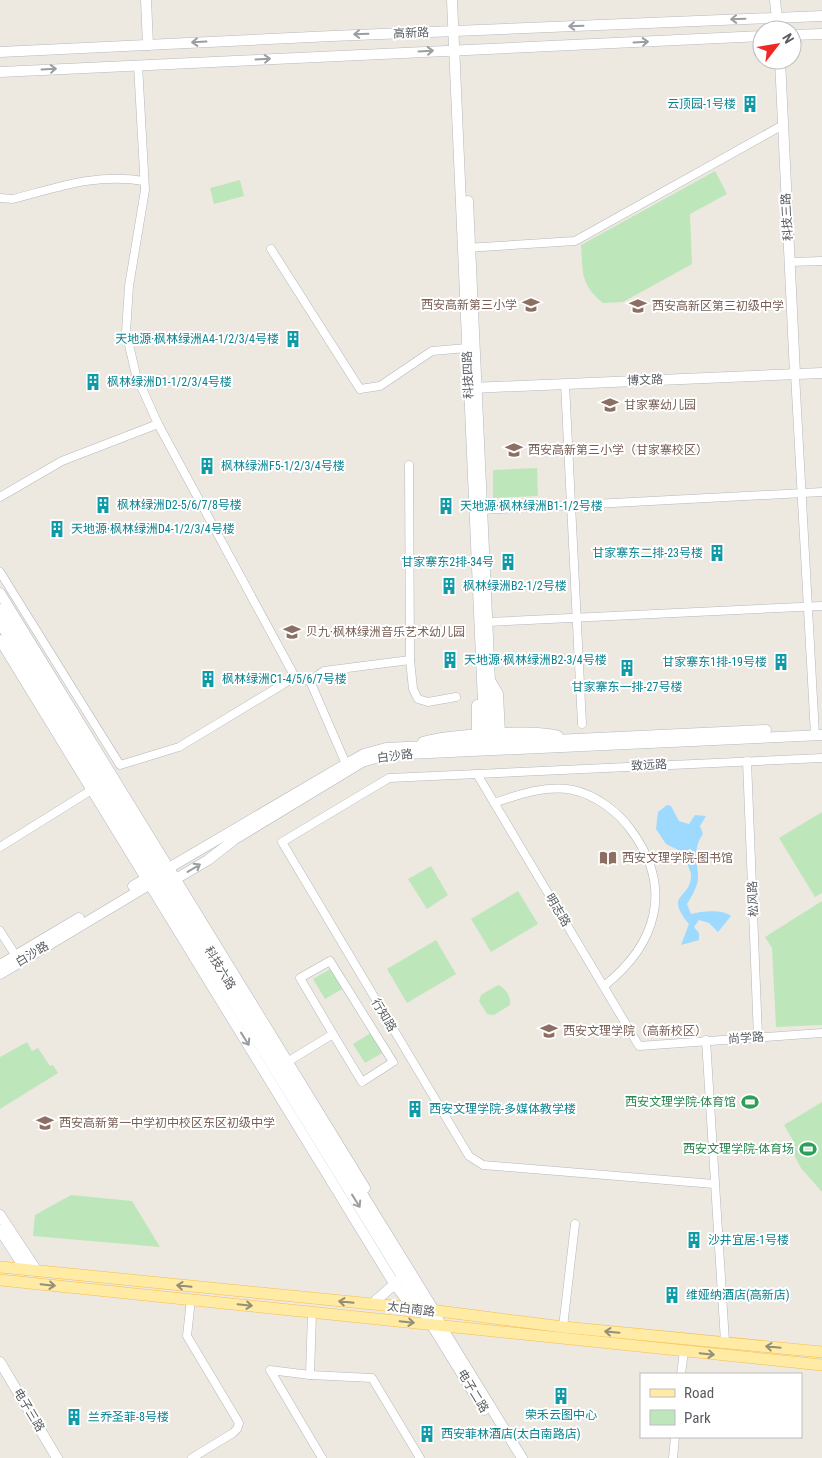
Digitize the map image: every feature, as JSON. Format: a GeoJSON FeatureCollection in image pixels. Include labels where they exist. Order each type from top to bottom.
{"type":"FeatureCollection","features":[{"type":"Feature","properties":{"kind":"main road"},"geometry":{"type":"LineString","coordinates":[[146,0],[148,45]]}},
{"type":"Feature","properties":{"kind":"main road","name":"科技四路"},"geometry":{"type":"LineString","coordinates":[[452,0],[456,31],[467,247],[489,740]]}},
{"type":"Feature","properties":{"kind":"main road","name":"科技四路"},"geometry":{"type":"LineString","coordinates":[[456,31],[458,0]]}},
{"type":"Feature","properties":{"kind":"main road"},"geometry":{"type":"LineString","coordinates":[[775,0],[779,18]]}},
{"type":"Feature","properties":{"kind":"main road"},"geometry":{"type":"LineString","coordinates":[[779,18],[781,0]]}},
{"type":"Feature","properties":{"kind":"main road","name":"高新路"},"geometry":{"type":"LineString","coordinates":[[0,52],[822,16]]}},
{"type":"Feature","properties":{"kind":"main road"},"geometry":{"type":"LineString","coordinates":[[802,35],[822,34]]}},
{"type":"Feature","properties":{"kind":"main road","name":"高新路"},"geometry":{"type":"LineString","coordinates":[[0,72],[752,36]]}},
{"type":"Feature","properties":{"kind":"main road","name":"科技三路"},"geometry":{"type":"LineString","coordinates":[[780,70],[795,374]]}},
{"type":"Feature","properties":{"kind":"main road","name":"科技四路"},"geometry":{"type":"LineString","coordinates":[[467,247],[467,348],[482,510],[487,622],[486,676]]}},
{"type":"Feature","properties":{"kind":"main road","name":"博文路"},"geometry":{"type":"LineString","coordinates":[[472,388],[822,373]]}},
{"type":"Feature","properties":{"kind":"main road"},"geometry":{"type":"LineString","coordinates":[[0,593],[156,876],[399,1281],[372,1304]]}},
{"type":"Feature","properties":{"kind":"main road","name":"科技六路"},"geometry":{"type":"LineString","coordinates":[[0,610],[7,643]]}},
{"type":"Feature","properties":{"kind":"main road","name":"科技六路"},"geometry":{"type":"LineString","coordinates":[[0,623],[7,643],[156,876],[281,1066]]}},
{"type":"Feature","properties":{"kind":"main road"},"geometry":{"type":"LineString","coordinates":[[7,643],[93,789],[156,876],[172,881]]}},
{"type":"Feature","properties":{"kind":"main road"},"geometry":{"type":"LineString","coordinates":[[486,676],[498,694],[489,740]]}},
{"type":"Feature","properties":{"kind":"main road","name":"白沙路"},"geometry":{"type":"LineString","coordinates":[[172,881],[208,860],[235,838],[362,762],[386,755],[489,740],[818,732]]}},
{"type":"Feature","properties":{"kind":"main road","name":"白沙路"},"geometry":{"type":"LineString","coordinates":[[0,965],[364,754],[410,746],[489,740],[818,732]]}},
{"type":"Feature","properties":{"kind":"main road","name":"科技六路"},"geometry":{"type":"LineString","coordinates":[[156,876],[172,881],[281,1066],[399,1281],[418,1309],[437,1325]]}},
{"type":"Feature","properties":{"kind":"main road","name":"白沙路"},"geometry":{"type":"LineString","coordinates":[[0,974],[156,876]]}},
{"type":"Feature","properties":{"kind":"main road"},"geometry":{"type":"LineString","coordinates":[[281,1066],[439,1312],[437,1325]]}},
{"type":"Feature","properties":{"kind":"main road"},"geometry":{"type":"LineString","coordinates":[[0,1216],[31,1270]]}},
{"type":"Feature","properties":{"kind":"main road"},"geometry":{"type":"LineString","coordinates":[[0,1230],[31,1270]]}},
{"type":"Feature","properties":{"kind":"main road","name":"太白南路"},"geometry":{"type":"LineString","coordinates":[[0,1267],[372,1304],[563,1328],[822,1352]]}},
{"type":"Feature","properties":{"kind":"main road","name":"太白南路"},"geometry":{"type":"LineString","coordinates":[[0,1280],[822,1365]]}},
{"type":"Feature","properties":{"kind":"main road","name":"电子二路"},"geometry":{"type":"LineString","coordinates":[[437,1325],[514,1458]]}},
{"type":"Feature","properties":{"kind":"main road","name":"电子二路"},"geometry":{"type":"LineString","coordinates":[[437,1325],[522,1458]]}},
{"type":"Feature","properties":{"kind":"main road","name":"电子三路"},"geometry":{"type":"LineString","coordinates":[[0,1362],[57,1458]]}},
{"type":"Feature","properties":{"kind":"street"},"geometry":{"type":"LineString","coordinates":[[138,64],[145,190],[129,286],[126,332],[136,375],[158,424],[295,677]]}},
{"type":"Feature","properties":{"kind":"street"},"geometry":{"type":"LineString","coordinates":[[467,247],[575,241],[783,125]]}},
{"type":"Feature","properties":{"kind":"street"},"geometry":{"type":"LineString","coordinates":[[0,198],[13,199],[95,178],[121,177],[144,180]]}},
{"type":"Feature","properties":{"kind":"street"},"geometry":{"type":"LineString","coordinates":[[271,249],[360,389],[380,386],[432,351],[467,348]]}},
{"type":"Feature","properties":{"kind":"street"},"geometry":{"type":"LineString","coordinates":[[790,262],[822,261]]}},
{"type":"Feature","properties":{"kind":"street"},"geometry":{"type":"LineString","coordinates":[[795,374],[808,606],[818,732]]}},
{"type":"Feature","properties":{"kind":"street"},"geometry":{"type":"LineString","coordinates":[[565,384],[582,724]]}},
{"type":"Feature","properties":{"kind":"street"},"geometry":{"type":"LineString","coordinates":[[0,497],[62,461],[158,424]]}},
{"type":"Feature","properties":{"kind":"street"},"geometry":{"type":"LineString","coordinates":[[409,465],[410,660],[413,689],[418,699],[428,702],[456,697]]}},
{"type":"Feature","properties":{"kind":"street"},"geometry":{"type":"LineString","coordinates":[[482,510],[822,492]]}},
{"type":"Feature","properties":{"kind":"street"},"geometry":{"type":"LineString","coordinates":[[0,572],[120,765],[179,748],[295,677],[310,681]]}},
{"type":"Feature","properties":{"kind":"street"},"geometry":{"type":"LineString","coordinates":[[487,622],[822,606]]}},
{"type":"Feature","properties":{"kind":"street"},"geometry":{"type":"LineString","coordinates":[[310,681],[324,671],[410,660]]}},
{"type":"Feature","properties":{"kind":"street"},"geometry":{"type":"LineString","coordinates":[[310,681],[346,764]]}},
{"type":"Feature","properties":{"kind":"street","name":"致远路"},"geometry":{"type":"LineString","coordinates":[[477,774],[822,758]]}},
{"type":"Feature","properties":{"kind":"street","name":"松风路"},"geometry":{"type":"LineString","coordinates":[[748,761],[758,1037]]}},
{"type":"Feature","properties":{"kind":"street","name":"明志路"},"geometry":{"type":"LineString","coordinates":[[477,774],[639,1046]]}},
{"type":"Feature","properties":{"kind":"street","name":"行知路"},"geometry":{"type":"LineString","coordinates":[[477,774],[390,778],[282,842],[469,1156],[483,1165],[714,1184]]}},
{"type":"Feature","properties":{"kind":"street"},"geometry":{"type":"LineString","coordinates":[[0,847],[93,789]]}},
{"type":"Feature","properties":{"kind":"street"},"geometry":{"type":"LineString","coordinates":[[494,803],[537,790],[574,790],[599,800],[616,813],[637,838],[651,865],[656,894],[655,911],[642,944],[631,962],[604,986]]}},
{"type":"Feature","properties":{"kind":"street"},"geometry":{"type":"LineString","coordinates":[[0,931],[16,956]]}},
{"type":"Feature","properties":{"kind":"street"},"geometry":{"type":"LineString","coordinates":[[330,961],[394,1062],[362,1082],[333,1034],[300,978],[330,961]]}},
{"type":"Feature","properties":{"kind":"street","name":"尚学路"},"geometry":{"type":"LineString","coordinates":[[639,1046],[822,1033]]}},
{"type":"Feature","properties":{"kind":"street"},"geometry":{"type":"LineString","coordinates":[[281,1066],[333,1034]]}},
{"type":"Feature","properties":{"kind":"street"},"geometry":{"type":"LineString","coordinates":[[706,1040],[725,1342]]}},
{"type":"Feature","properties":{"kind":"street"},"geometry":{"type":"LineString","coordinates":[[563,1328],[575,1224]]}},
{"type":"Feature","properties":{"kind":"street"},"geometry":{"type":"LineString","coordinates":[[191,1299],[187,1336],[238,1423],[237,1429],[233,1433],[192,1458]]}},
{"type":"Feature","properties":{"kind":"street"},"geometry":{"type":"LineString","coordinates":[[310,1375],[312,1312]]}},
{"type":"Feature","properties":{"kind":"street"},"geometry":{"type":"LineString","coordinates":[[682,1373],[684,1352]]}},
{"type":"Feature","properties":{"kind":"street"},"geometry":{"type":"LineString","coordinates":[[322,1458],[270,1370],[310,1375],[372,1378],[420,1458]]}},
{"type":"Feature","properties":{"kind":"street"},"geometry":{"type":"LineString","coordinates":[[673,1458],[675,1438]]}},
{"type":"Feature","properties":{"kind":"green space"},"geometry":{"type":"Polygon","coordinates":[[[715,171],[727,194],[690,214],[692,264],[623,302],[603,303],[586,284],[581,245],[715,171]]]}},
{"type":"Feature","properties":{"kind":"green space"},"geometry":{"type":"Polygon","coordinates":[[[240,180],[244,196],[214,204],[210,188],[240,180]]]}},
{"type":"Feature","properties":{"kind":"green space"},"geometry":{"type":"Polygon","coordinates":[[[537,468],[538,496],[493,498],[493,470],[537,468]]]}},
{"type":"Feature","properties":{"kind":"green space"},"geometry":{"type":"Polygon","coordinates":[[[822,812],[822,893],[815,897],[779,838],[822,812]]]}},
{"type":"Feature","properties":{"kind":"green space"},"geometry":{"type":"Polygon","coordinates":[[[431,866],[448,895],[427,909],[408,879],[431,866]]]}},
{"type":"Feature","properties":{"kind":"green space"},"geometry":{"type":"Polygon","coordinates":[[[518,891],[538,924],[491,952],[471,919],[518,891]]]}},
{"type":"Feature","properties":{"kind":"green space"},"geometry":{"type":"Polygon","coordinates":[[[822,901],[822,1025],[776,1027],[772,948],[765,937],[822,901]]]}},
{"type":"Feature","properties":{"kind":"green space"},"geometry":{"type":"Polygon","coordinates":[[[436,940],[456,974],[407,1003],[387,969],[436,940]]]}},
{"type":"Feature","properties":{"kind":"green space"},"geometry":{"type":"Polygon","coordinates":[[[332,968],[344,988],[325,999],[313,979],[332,968]]]}},
{"type":"Feature","properties":{"kind":"green space"},"geometry":{"type":"Polygon","coordinates":[[[498,985],[507,993],[510,1005],[494,1015],[487,1014],[479,1001],[481,995],[498,985]]]}},
{"type":"Feature","properties":{"kind":"green space"},"geometry":{"type":"Polygon","coordinates":[[[372,1032],[384,1052],[365,1063],[353,1044],[372,1032]]]}},
{"type":"Feature","properties":{"kind":"green space"},"geometry":{"type":"Polygon","coordinates":[[[27,1042],[32,1051],[38,1048],[50,1066],[53,1065],[58,1073],[0,1109],[0,1057],[27,1042]]]}},
{"type":"Feature","properties":{"kind":"green space","name":"西安文理学院-体育场"},"geometry":{"type":"Polygon","coordinates":[[[822,1102],[822,1192],[801,1168],[795,1157],[794,1142],[784,1125],[822,1102]]]}},
{"type":"Feature","properties":{"kind":"green space"},"geometry":{"type":"Polygon","coordinates":[[[71,1195],[132,1201],[160,1247],[33,1236],[35,1215],[71,1195]]]}},
{"type":"Feature","properties":{"kind":"water"},"geometry":{"type":"Polygon","coordinates":[[[667,805],[671,806],[679,821],[689,824],[695,815],[706,816],[700,826],[703,834],[696,855],[697,884],[687,904],[691,914],[706,911],[722,912],[731,916],[718,932],[709,923],[699,920],[694,927],[699,933],[699,940],[681,945],[689,924],[678,906],[678,901],[690,882],[691,874],[682,852],[666,844],[656,829],[658,812],[667,805]]]}},
{"type":"Feature","properties":{"kind":"place","name":"云顶园-1号楼"},"geometry":{"type":"Point","coordinates":[750,104]}},
{"type":"Feature","properties":{"kind":"place","name":"西安高新第三小学"},"geometry":{"type":"Point","coordinates":[531,305]}},
{"type":"Feature","properties":{"kind":"place","name":"西安高新区第三初级中学"},"geometry":{"type":"Point","coordinates":[638,306]}},
{"type":"Feature","properties":{"kind":"place","name":"天地源·枫林绿洲A4-1/2/3/4号楼"},"geometry":{"type":"Point","coordinates":[293,339]}},
{"type":"Feature","properties":{"kind":"place","name":"枫林绿洲D1-1/2/3/4号楼"},"geometry":{"type":"Point","coordinates":[93,382]}},
{"type":"Feature","properties":{"kind":"place","name":"甘家寨幼儿园"},"geometry":{"type":"Point","coordinates":[610,405]}},
{"type":"Feature","properties":{"kind":"place","name":"西安高新第三小学（甘家寨校区）"},"geometry":{"type":"Point","coordinates":[514,450]}},
{"type":"Feature","properties":{"kind":"place","name":"枫林绿洲F5-1/2/3/4号楼"},"geometry":{"type":"Point","coordinates":[207,466]}},
{"type":"Feature","properties":{"kind":"place","name":"枫林绿洲D2-5/6/7/8号楼"},"geometry":{"type":"Point","coordinates":[103,505]}},
{"type":"Feature","properties":{"kind":"place","name":"天地源·枫林绿洲B1-1/2号楼"},"geometry":{"type":"Point","coordinates":[446,506]}},
{"type":"Feature","properties":{"kind":"place","name":"天地源·枫林绿洲D4-1/2/3/4号楼"},"geometry":{"type":"Point","coordinates":[57,529]}},
{"type":"Feature","properties":{"kind":"place","name":"甘家寨东二排-23号楼"},"geometry":{"type":"Point","coordinates":[717,553]}},
{"type":"Feature","properties":{"kind":"place","name":"甘家寨东2排-34号"},"geometry":{"type":"Point","coordinates":[508,562]}},
{"type":"Feature","properties":{"kind":"place","name":"枫林绿洲B2-1/2号楼"},"geometry":{"type":"Point","coordinates":[449,586]}},
{"type":"Feature","properties":{"kind":"place","name":"贝九·枫林绿洲音乐艺术幼儿园"},"geometry":{"type":"Point","coordinates":[292,632]}},
{"type":"Feature","properties":{"kind":"place","name":"天地源·枫林绿洲B2-3/4号楼"},"geometry":{"type":"Point","coordinates":[450,660]}},
{"type":"Feature","properties":{"kind":"place","name":"甘家寨东1排-19号楼"},"geometry":{"type":"Point","coordinates":[781,662]}},
{"type":"Feature","properties":{"kind":"place","name":"甘家寨东一排-27号楼"},"geometry":{"type":"Point","coordinates":[627,668]}},
{"type":"Feature","properties":{"kind":"place","name":"枫林绿洲C1-4/5/6/7号楼"},"geometry":{"type":"Point","coordinates":[208,679]}},
{"type":"Feature","properties":{"kind":"place","name":"西安文理学院-图书馆"},"geometry":{"type":"Point","coordinates":[608,858]}},
{"type":"Feature","properties":{"kind":"place","name":"西安文理学院（高新校区）"},"geometry":{"type":"Point","coordinates":[549,1031]}},
{"type":"Feature","properties":{"kind":"place","name":"西安文理学院-体育馆"},"geometry":{"type":"Point","coordinates":[750,1102]}},
{"type":"Feature","properties":{"kind":"place","name":"西安文理学院-多媒体教学楼"},"geometry":{"type":"Point","coordinates":[415,1109]}},
{"type":"Feature","properties":{"kind":"place","name":"西安高新第一中学初中校区东区初级中学"},"geometry":{"type":"Point","coordinates":[45,1123]}},
{"type":"Feature","properties":{"kind":"place","name":"西安文理学院-体育场"},"geometry":{"type":"Point","coordinates":[808,1149]}},
{"type":"Feature","properties":{"kind":"place","name":"沙井宜居-1号楼"},"geometry":{"type":"Point","coordinates":[694,1240]}},
{"type":"Feature","properties":{"kind":"place","name":"维娅纳酒店(高新店)"},"geometry":{"type":"Point","coordinates":[672,1295]}},
{"type":"Feature","properties":{"kind":"place","name":"荣禾云图中心"},"geometry":{"type":"Point","coordinates":[561,1396]}},
{"type":"Feature","properties":{"kind":"place","name":"兰乔圣菲-8号楼"},"geometry":{"type":"Point","coordinates":[74,1417]}},
{"type":"Feature","properties":{"kind":"place","name":"西安菲林酒店(太白南路店)"},"geometry":{"type":"Point","coordinates":[427,1434]}}]}
